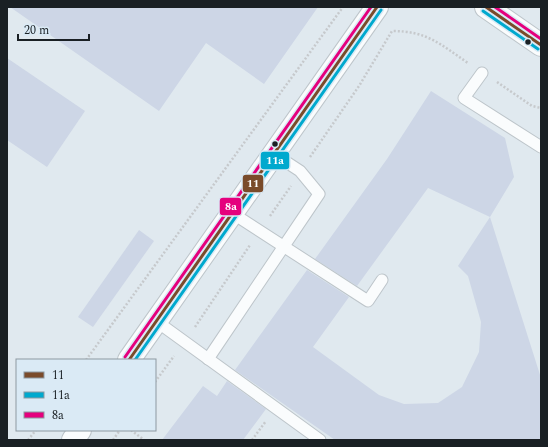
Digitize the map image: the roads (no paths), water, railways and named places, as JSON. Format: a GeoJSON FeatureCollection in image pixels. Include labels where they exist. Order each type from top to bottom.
{"type":"FeatureCollection","features":[{"type":"Feature","properties":{"kind":"main road"},"geometry":{"type":"LineString","coordinates":[[130,359],[377,7]]}},
{"type":"Feature","properties":{"kind":"main road"},"geometry":{"type":"LineString","coordinates":[[486,7],[541,45]]}},
{"type":"Feature","properties":{"kind":"main road"},"geometry":{"type":"LineString","coordinates":[[73,440],[79,431]]}},
{"type":"Feature","properties":{"kind":"lane"},"geometry":{"type":"LineString","coordinates":[[482,73],[464,98],[541,147]]}},
{"type":"Feature","properties":{"kind":"lane"},"geometry":{"type":"LineString","coordinates":[[208,359],[319,194],[300,171],[274,154]]}},
{"type":"Feature","properties":{"kind":"lane"},"geometry":{"type":"LineString","coordinates":[[232,213],[368,301],[382,280]]}},
{"type":"Feature","properties":{"kind":"lane"},"geometry":{"type":"LineString","coordinates":[[156,321],[320,440]]}}]}
